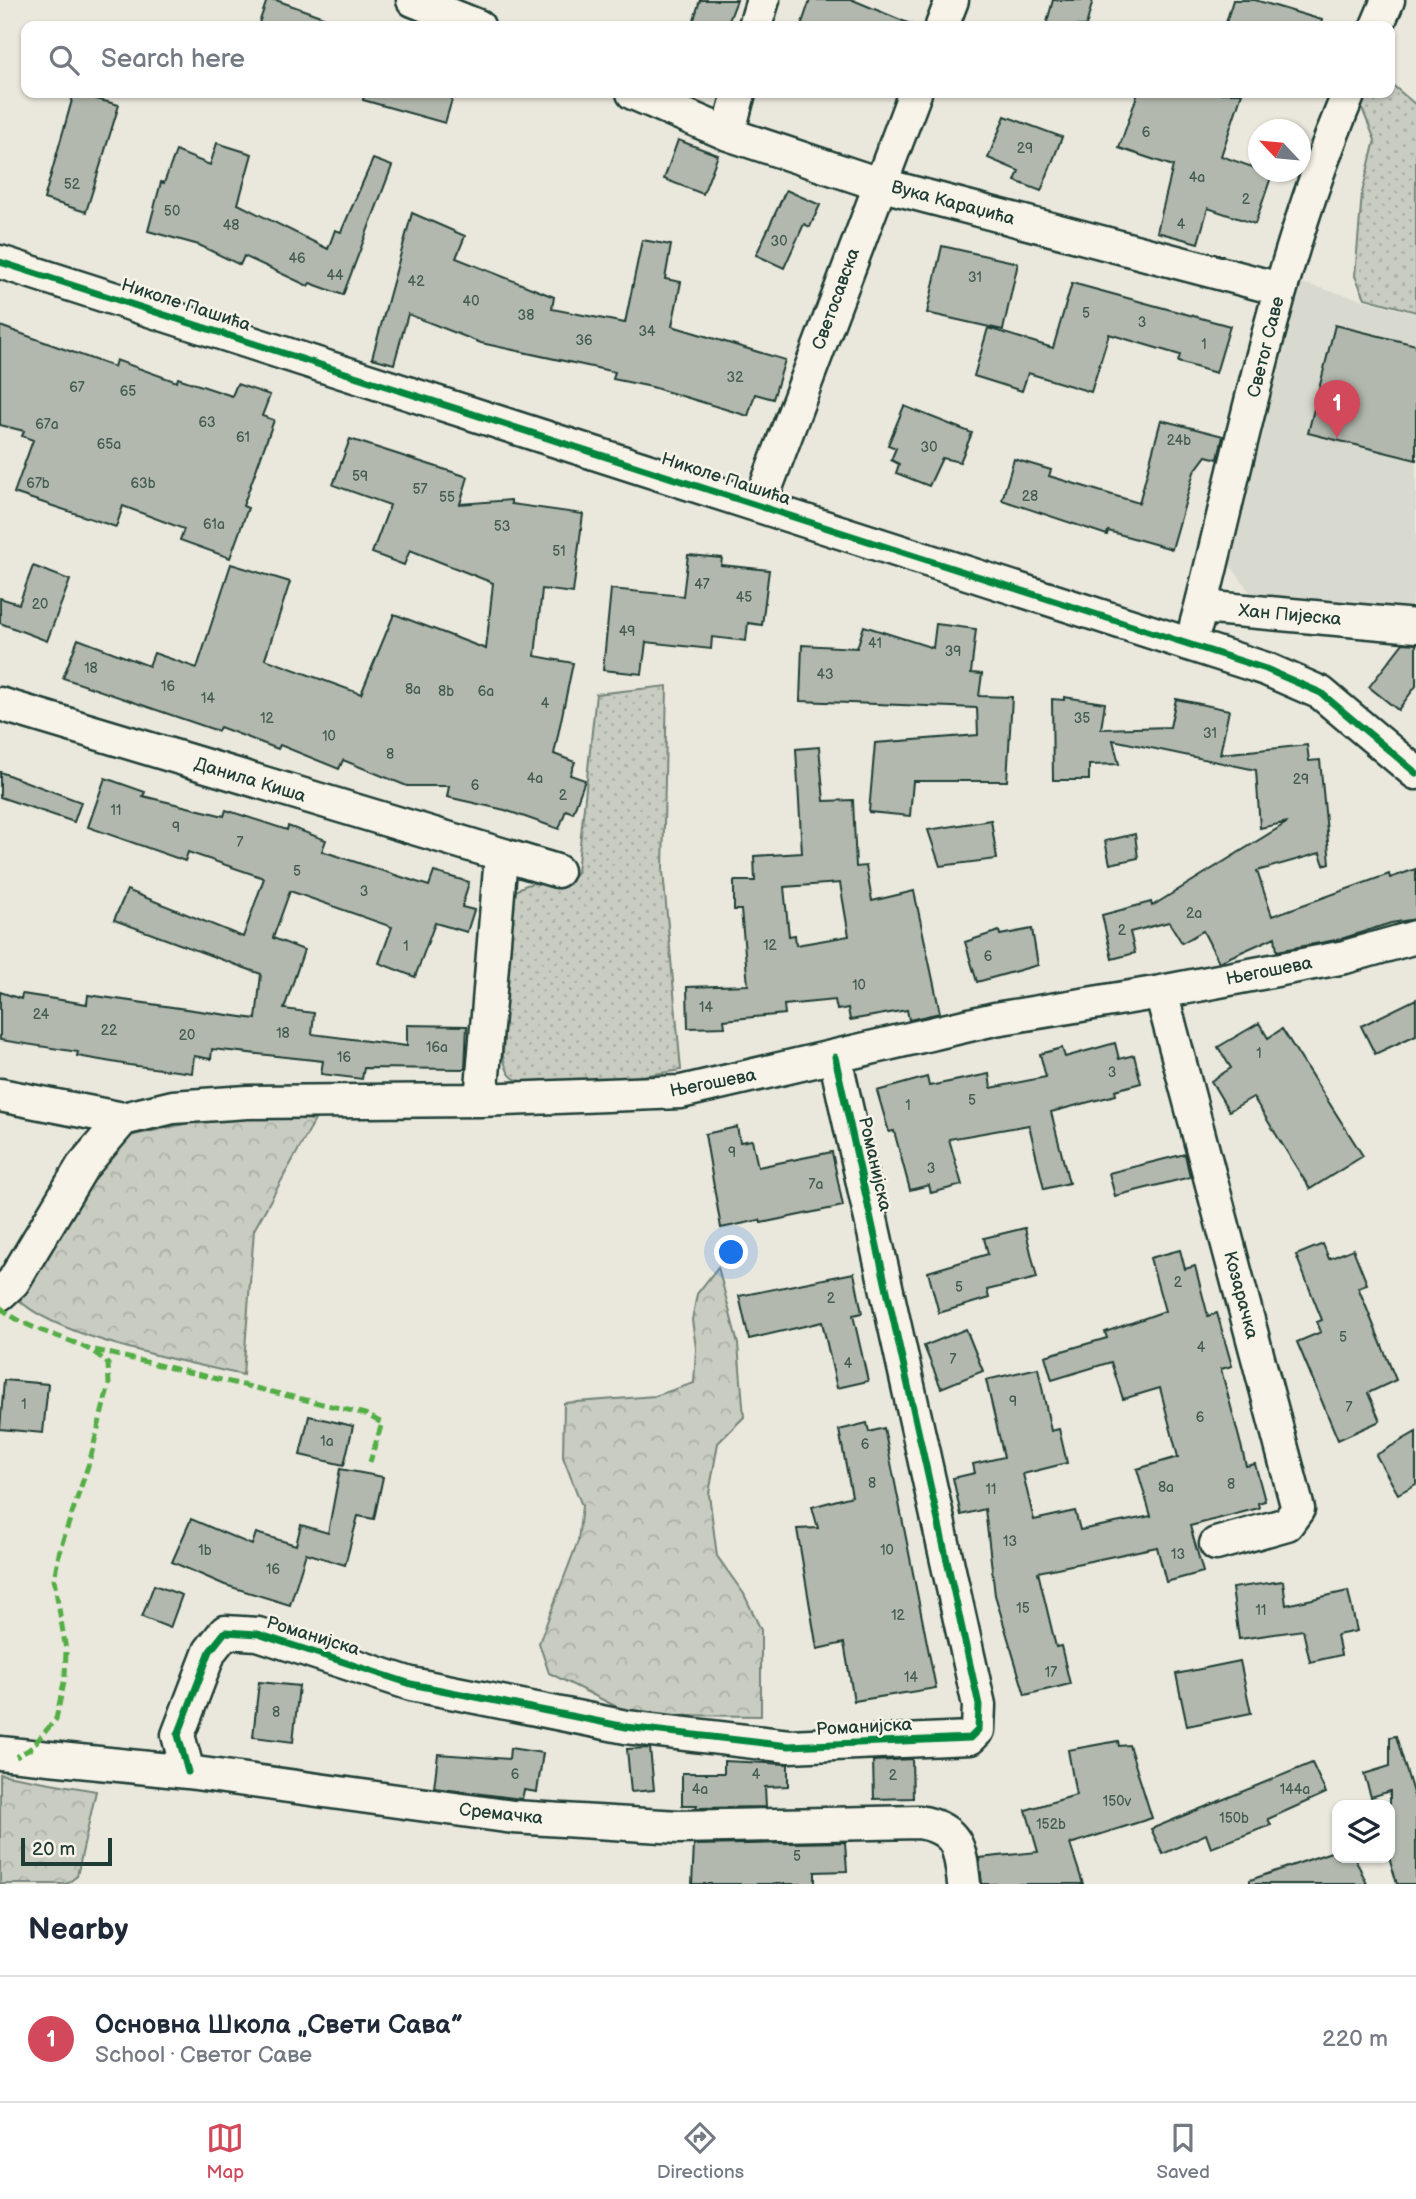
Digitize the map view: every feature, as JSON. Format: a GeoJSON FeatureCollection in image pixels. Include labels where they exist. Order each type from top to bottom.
{"type":"FeatureCollection","features":[{"type":"Feature","properties":{"kind":"street"},"geometry":{"type":"LineString","coordinates":[[413,0],[450,7],[471,21]]}},
{"type":"Feature","properties":{"kind":"street"},"geometry":{"type":"LineString","coordinates":[[756,21],[762,0]]}},
{"type":"Feature","properties":{"kind":"street"},"geometry":{"type":"LineString","coordinates":[[944,21],[952,0]]}},
{"type":"Feature","properties":{"kind":"street"},"geometry":{"type":"LineString","coordinates":[[1379,21],[1388,0]]}},
{"type":"Feature","properties":{"kind":"street","name":"Вука Караџића"},"geometry":{"type":"LineString","coordinates":[[645,98],[728,134],[878,184],[1280,289]]}},
{"type":"Feature","properties":{"kind":"street"},"geometry":{"type":"LineString","coordinates":[[728,134],[737,98]]}},
{"type":"Feature","properties":{"kind":"street","name":"Светосавска"},"geometry":{"type":"LineString","coordinates":[[760,506],[878,184],[913,98]]}},
{"type":"Feature","properties":{"kind":"street","name":"Светог Саве"},"geometry":{"type":"LineString","coordinates":[[1201,607],[1280,289],[1332,133],[1347,98]]}},
{"type":"Feature","properties":{"kind":"street","name":"Николе Пашића"},"geometry":{"type":"LineString","coordinates":[[0,262],[1266,669],[1321,693],[1416,773]]}},
{"type":"Feature","properties":{"kind":"street"},"geometry":{"type":"LineString","coordinates":[[1191,643],[1201,607]]}},
{"type":"Feature","properties":{"kind":"street","name":"Хан Пијеска"},"geometry":{"type":"LineString","coordinates":[[1201,607],[1416,626]]}},
{"type":"Feature","properties":{"kind":"street","name":"Данила Киша"},"geometry":{"type":"LineString","coordinates":[[0,704],[557,871]]}},
{"type":"Feature","properties":{"kind":"street"},"geometry":{"type":"LineString","coordinates":[[481,1100],[501,856]]}},
{"type":"Feature","properties":{"kind":"street","name":"Његошева"},"geometry":{"type":"LineString","coordinates":[[0,1095],[123,1119],[173,1107],[247,1102],[481,1100],[681,1092],[995,1019],[1161,992],[1345,957],[1416,937]]}},
{"type":"Feature","properties":{"kind":"street","name":"Козарачка"},"geometry":{"type":"LineString","coordinates":[[1161,992],[1298,1509],[1287,1524],[1216,1544]]}},
{"type":"Feature","properties":{"kind":"street","name":"Романијска"},"geometry":{"type":"LineString","coordinates":[[188,1772],[178,1735],[210,1651],[225,1632],[258,1634],[411,1684],[626,1727],[789,1746],[970,1738],[978,1730],[979,1705],[835,1057]]}},
{"type":"Feature","properties":{"kind":"street"},"geometry":{"type":"LineString","coordinates":[[0,1294],[13,1282],[82,1167],[123,1119]]}},
{"type":"Feature","properties":{"kind":"street","name":"Сремачка"},"geometry":{"type":"LineString","coordinates":[[0,1753],[188,1772],[513,1817],[679,1827],[919,1822],[933,1825],[950,1834],[960,1847],[964,1884]]}},
{"type":"Feature","properties":{"kind":"shaded area"},"geometry":{"type":"Polygon","coordinates":[[[1298,282],[1416,314],[1416,583],[1411,607],[1253,596],[1228,563],[1298,282]]]}},
{"type":"Feature","properties":{"kind":"green space"},"geometry":{"type":"Polygon","coordinates":[[[1395,87],[1416,105],[1416,312],[1365,298],[1355,276],[1362,193],[1375,140],[1361,106],[1364,98],[1395,98],[1395,87]]]}},
{"type":"Feature","properties":{"kind":"green space"},"geometry":{"type":"Polygon","coordinates":[[[667,686],[663,871],[681,1070],[571,1084],[548,1085],[515,1079],[508,1072],[503,1056],[511,896],[529,884],[564,886],[577,872],[596,694],[667,686]]]}},
{"type":"Feature","properties":{"kind":"green space"},"geometry":{"type":"Polygon","coordinates":[[[261,1116],[315,1120],[254,1230],[243,1375],[157,1356],[91,1337],[36,1313],[18,1299],[38,1257],[120,1138],[194,1122],[261,1116]]]}},
{"type":"Feature","properties":{"kind":"green space"},"geometry":{"type":"Polygon","coordinates":[[[718,1267],[738,1344],[744,1417],[718,1443],[709,1494],[717,1556],[744,1594],[761,1630],[761,1716],[663,1715],[625,1711],[549,1673],[539,1643],[578,1541],[582,1506],[563,1457],[564,1403],[655,1396],[694,1383],[696,1348],[692,1320],[697,1294],[718,1267]]]}},
{"type":"Feature","properties":{"kind":"green space"},"geometry":{"type":"Polygon","coordinates":[[[0,1774],[96,1791],[77,1876],[67,1884],[0,1884],[0,1774]]]}},
{"type":"Feature","properties":{"kind":"building"},"geometry":{"type":"Polygon","coordinates":[[[267,0],[276,0],[334,21],[260,21],[267,0]]]}},
{"type":"Feature","properties":{"kind":"building"},"geometry":{"type":"Polygon","coordinates":[[[700,0],[737,0],[729,21],[694,21],[700,0]]]}},
{"type":"Feature","properties":{"kind":"building"},"geometry":{"type":"Polygon","coordinates":[[[810,0],[853,0],[903,21],[803,21],[810,0]]]}},
{"type":"Feature","properties":{"kind":"building"},"geometry":{"type":"Polygon","coordinates":[[[1053,0],[1093,0],[1087,21],[1047,21],[1053,0]]]}},
{"type":"Feature","properties":{"kind":"building"},"geometry":{"type":"Polygon","coordinates":[[[1233,0],[1255,0],[1322,20],[1322,21],[1227,21],[1233,0]]]}},
{"type":"Feature","properties":{"kind":"building"},"geometry":{"type":"Polygon","coordinates":[[[73,98],[93,98],[119,105],[86,212],[44,199],[73,98]]]}},
{"type":"Feature","properties":{"kind":"building"},"geometry":{"type":"Polygon","coordinates":[[[363,98],[452,98],[445,123],[363,98]]]}},
{"type":"Feature","properties":{"kind":"building"},"geometry":{"type":"Polygon","coordinates":[[[1136,98],[1240,98],[1221,156],[1248,166],[1248,182],[1269,182],[1255,224],[1208,208],[1198,243],[1157,232],[1173,166],[1119,148],[1136,98]]]}},
{"type":"Feature","properties":{"kind":"building"},"geometry":{"type":"Polygon","coordinates":[[[1005,116],[1062,137],[1041,191],[1015,181],[1019,171],[988,158],[1005,116]]]}},
{"type":"Feature","properties":{"kind":"building"},"geometry":{"type":"Polygon","coordinates":[[[678,140],[718,155],[703,194],[664,179],[678,140]]]}},
{"type":"Feature","properties":{"kind":"building"},"geometry":{"type":"Polygon","coordinates":[[[217,143],[252,154],[238,204],[328,249],[335,230],[341,232],[373,159],[392,166],[343,295],[310,283],[308,286],[244,256],[240,265],[199,245],[148,231],[161,182],[164,183],[176,151],[210,165],[217,143]]]}},
{"type":"Feature","properties":{"kind":"building"},"geometry":{"type":"Polygon","coordinates":[[[786,190],[820,205],[810,227],[804,224],[784,268],[756,255],[786,190]]]}},
{"type":"Feature","properties":{"kind":"building"},"geometry":{"type":"Polygon","coordinates":[[[412,213],[465,236],[456,258],[554,297],[552,309],[625,323],[642,240],[671,245],[665,279],[681,282],[672,326],[785,360],[773,399],[755,394],[748,416],[652,387],[613,379],[615,372],[481,343],[408,314],[394,364],[372,358],[412,213]]]}},
{"type":"Feature","properties":{"kind":"building"},"geometry":{"type":"Polygon","coordinates":[[[942,246],[1018,263],[1003,330],[927,313],[942,246]]]}},
{"type":"Feature","properties":{"kind":"building"},"geometry":{"type":"Polygon","coordinates":[[[1072,283],[1230,326],[1216,373],[1178,362],[1180,355],[1109,334],[1091,392],[1028,373],[1022,391],[974,376],[988,328],[1053,348],[1072,283]]]}},
{"type":"Feature","properties":{"kind":"building"},"geometry":{"type":"Polygon","coordinates":[[[1335,325],[1416,345],[1416,460],[1308,433],[1335,325]]]}},
{"type":"Feature","properties":{"kind":"building"},"geometry":{"type":"Polygon","coordinates":[[[0,326],[114,367],[116,360],[177,382],[178,378],[232,396],[237,384],[270,395],[262,416],[274,420],[243,506],[248,508],[230,558],[180,540],[184,529],[123,506],[116,527],[14,493],[33,440],[22,436],[24,431],[0,425],[0,326]]]}},
{"type":"Feature","properties":{"kind":"building"},"geometry":{"type":"Polygon","coordinates":[[[904,406],[972,433],[960,462],[942,458],[929,486],[896,473],[899,464],[891,460],[896,448],[888,445],[904,406]]]}},
{"type":"Feature","properties":{"kind":"building"},"geometry":{"type":"Polygon","coordinates":[[[1161,420],[1223,436],[1218,459],[1206,456],[1194,472],[1172,549],[1108,531],[1107,535],[1002,500],[1014,459],[1051,470],[1049,476],[1139,503],[1161,420]]]}},
{"type":"Feature","properties":{"kind":"building"},"geometry":{"type":"Polygon","coordinates":[[[350,439],[468,477],[460,504],[511,500],[511,504],[583,514],[573,593],[542,589],[535,656],[573,663],[554,754],[575,762],[570,775],[585,780],[573,813],[566,810],[559,829],[505,810],[447,797],[449,786],[407,786],[343,760],[339,769],[280,745],[278,749],[220,727],[218,731],[63,678],[78,639],[149,666],[154,653],[197,668],[231,564],[290,582],[265,659],[361,694],[394,614],[486,649],[493,583],[410,550],[404,565],[372,553],[390,505],[333,485],[350,439]]]}},
{"type":"Feature","properties":{"kind":"building"},"geometry":{"type":"Polygon","coordinates":[[[688,555],[722,558],[721,565],[769,570],[762,625],[748,623],[746,641],[712,637],[711,649],[646,642],[642,674],[603,670],[611,589],[683,596],[688,555]]]}},
{"type":"Feature","properties":{"kind":"building"},"geometry":{"type":"Polygon","coordinates":[[[33,566],[70,580],[47,641],[0,623],[0,598],[19,604],[33,566]]]}},
{"type":"Feature","properties":{"kind":"building"},"geometry":{"type":"Polygon","coordinates":[[[936,624],[976,629],[971,673],[982,674],[979,696],[1012,697],[1007,781],[913,781],[910,816],[869,812],[875,743],[978,735],[977,708],[800,701],[802,645],[857,648],[864,626],[933,648],[936,624]]]}},
{"type":"Feature","properties":{"kind":"building"},"geometry":{"type":"Polygon","coordinates":[[[1403,643],[1416,644],[1416,686],[1398,710],[1369,687],[1403,643]]]}},
{"type":"Feature","properties":{"kind":"building"},"geometry":{"type":"Polygon","coordinates":[[[1064,697],[1105,703],[1101,729],[1170,727],[1176,699],[1229,710],[1220,754],[1307,745],[1309,761],[1320,760],[1330,863],[1324,865],[1320,853],[1257,871],[1272,916],[1389,874],[1390,878],[1416,869],[1416,919],[1391,923],[1341,939],[1277,951],[1275,937],[1219,962],[1203,931],[1182,943],[1169,922],[1130,932],[1135,953],[1112,959],[1102,915],[1151,902],[1152,906],[1288,822],[1260,828],[1256,770],[1113,740],[1119,764],[1089,765],[1089,780],[1053,780],[1052,699],[1064,700],[1064,697]]]}},
{"type":"Feature","properties":{"kind":"building"},"geometry":{"type":"Polygon","coordinates":[[[819,747],[824,801],[853,800],[856,867],[866,866],[872,901],[914,891],[940,1013],[909,1020],[907,1010],[850,1020],[848,1008],[837,1010],[835,1000],[784,1005],[785,1014],[724,1020],[725,1027],[688,1028],[687,987],[748,985],[741,910],[734,910],[734,881],[755,881],[754,856],[802,853],[796,749],[819,747]],[[840,883],[784,887],[789,936],[795,935],[796,945],[849,936],[840,883]]]}},
{"type":"Feature","properties":{"kind":"building"},"geometry":{"type":"Polygon","coordinates":[[[0,772],[81,802],[74,822],[0,797],[0,772]]]}},
{"type":"Feature","properties":{"kind":"building"},"geometry":{"type":"Polygon","coordinates":[[[105,778],[145,792],[143,796],[224,816],[226,810],[287,830],[288,826],[326,840],[322,851],[429,886],[434,872],[469,882],[462,907],[474,910],[467,932],[435,923],[415,977],[379,963],[392,927],[290,891],[273,938],[304,950],[284,1009],[314,1013],[312,1034],[407,1046],[407,1025],[467,1026],[465,1069],[364,1068],[362,1079],[321,1074],[323,1061],[212,1049],[211,1059],[194,1056],[192,1073],[129,1065],[77,1056],[78,1052],[0,1040],[0,992],[21,999],[22,994],[87,1004],[88,995],[256,1019],[261,974],[114,920],[127,890],[243,937],[264,878],[188,852],[185,861],[88,827],[105,778]]]}},
{"type":"Feature","properties":{"kind":"building"},"geometry":{"type":"Polygon","coordinates":[[[991,820],[997,859],[940,866],[928,830],[991,820]]]}},
{"type":"Feature","properties":{"kind":"building"},"geometry":{"type":"Polygon","coordinates":[[[1135,834],[1138,858],[1110,864],[1105,841],[1135,834]]]}},
{"type":"Feature","properties":{"kind":"building"},"geometry":{"type":"Polygon","coordinates":[[[1032,929],[1038,965],[977,982],[965,942],[999,931],[1000,935],[1032,929]]]}},
{"type":"Feature","properties":{"kind":"building"},"geometry":{"type":"Polygon","coordinates":[[[1416,999],[1416,1035],[1375,1054],[1361,1026],[1416,999]]]}},
{"type":"Feature","properties":{"kind":"building"},"geometry":{"type":"Polygon","coordinates":[[[1259,1023],[1268,1038],[1282,1029],[1363,1156],[1310,1189],[1253,1097],[1229,1111],[1211,1081],[1231,1068],[1218,1047],[1259,1023]]]}},
{"type":"Feature","properties":{"kind":"building"},"geometry":{"type":"Polygon","coordinates":[[[1115,1043],[1119,1059],[1134,1055],[1141,1083],[1115,1090],[1116,1095],[1051,1112],[1069,1183],[1044,1189],[1029,1125],[949,1139],[962,1185],[931,1193],[929,1185],[910,1190],[894,1131],[889,1132],[877,1091],[927,1077],[929,1086],[989,1074],[991,1088],[1046,1077],[1040,1054],[1062,1048],[1065,1057],[1115,1043]]]}},
{"type":"Feature","properties":{"kind":"building"},"geometry":{"type":"Polygon","coordinates":[[[737,1127],[740,1142],[752,1140],[758,1167],[832,1152],[843,1206],[761,1223],[760,1220],[721,1228],[705,1134],[737,1127]]]}},
{"type":"Feature","properties":{"kind":"building"},"geometry":{"type":"Polygon","coordinates":[[[1185,1154],[1190,1177],[1115,1196],[1109,1173],[1185,1154]]]}},
{"type":"Feature","properties":{"kind":"building"},"geometry":{"type":"Polygon","coordinates":[[[1025,1228],[1037,1278],[987,1290],[989,1298],[939,1313],[928,1272],[988,1254],[984,1238],[1025,1228]]]}},
{"type":"Feature","properties":{"kind":"building"},"geometry":{"type":"Polygon","coordinates":[[[1323,1244],[1329,1259],[1353,1249],[1367,1284],[1358,1287],[1396,1380],[1368,1393],[1380,1421],[1338,1440],[1297,1342],[1321,1332],[1317,1322],[1322,1320],[1296,1255],[1323,1244]]]}},
{"type":"Feature","properties":{"kind":"building"},"geometry":{"type":"Polygon","coordinates":[[[1180,1250],[1185,1269],[1195,1266],[1208,1316],[1217,1313],[1232,1366],[1221,1369],[1246,1466],[1255,1464],[1265,1501],[1258,1503],[1259,1508],[1190,1526],[1203,1572],[1166,1582],[1157,1547],[1038,1572],[1056,1647],[1061,1646],[1070,1684],[1025,1695],[995,1595],[985,1509],[961,1515],[953,1478],[975,1473],[973,1464],[1004,1457],[986,1380],[1038,1368],[1051,1431],[1059,1429],[1067,1463],[1023,1474],[1034,1520],[1075,1511],[1080,1530],[1151,1516],[1137,1469],[1178,1457],[1160,1388],[1123,1399],[1111,1362],[1052,1380],[1045,1356],[1107,1338],[1105,1332],[1165,1311],[1150,1258],[1180,1250]]]}},
{"type":"Feature","properties":{"kind":"building"},"geometry":{"type":"Polygon","coordinates":[[[854,1273],[862,1313],[853,1315],[868,1381],[837,1388],[822,1322],[749,1339],[739,1296],[854,1273]]]}},
{"type":"Feature","properties":{"kind":"building"},"geometry":{"type":"Polygon","coordinates":[[[966,1329],[983,1371],[941,1388],[924,1346],[966,1329]]]}},
{"type":"Feature","properties":{"kind":"building"},"geometry":{"type":"Polygon","coordinates":[[[4,1380],[48,1384],[43,1433],[0,1429],[4,1380]]]}},
{"type":"Feature","properties":{"kind":"building"},"geometry":{"type":"Polygon","coordinates":[[[309,1416],[353,1426],[344,1465],[300,1455],[309,1416]]]}},
{"type":"Feature","properties":{"kind":"building"},"geometry":{"type":"Polygon","coordinates":[[[867,1423],[869,1432],[884,1428],[936,1688],[854,1701],[844,1643],[817,1649],[797,1529],[818,1528],[812,1507],[852,1496],[839,1430],[867,1423]]]}},
{"type":"Feature","properties":{"kind":"building"},"geometry":{"type":"Polygon","coordinates":[[[1416,1432],[1416,1484],[1398,1494],[1376,1455],[1416,1432]]]}},
{"type":"Feature","properties":{"kind":"building"},"geometry":{"type":"Polygon","coordinates":[[[340,1469],[383,1477],[374,1519],[358,1516],[345,1565],[306,1553],[290,1605],[225,1585],[172,1562],[191,1519],[252,1545],[256,1533],[296,1545],[301,1525],[328,1533],[340,1469]]]}},
{"type":"Feature","properties":{"kind":"building"},"geometry":{"type":"Polygon","coordinates":[[[1283,1581],[1286,1605],[1348,1591],[1357,1631],[1337,1635],[1341,1655],[1310,1662],[1303,1630],[1239,1639],[1232,1588],[1283,1581]]]}},
{"type":"Feature","properties":{"kind":"building"},"geometry":{"type":"Polygon","coordinates":[[[154,1585],[182,1595],[170,1628],[142,1617],[154,1585]]]}},
{"type":"Feature","properties":{"kind":"building"},"geometry":{"type":"Polygon","coordinates":[[[1240,1661],[1251,1713],[1187,1726],[1176,1674],[1240,1661]]]}},
{"type":"Feature","properties":{"kind":"building"},"geometry":{"type":"Polygon","coordinates":[[[259,1682],[299,1686],[293,1742],[253,1737],[259,1682]]]}},
{"type":"Feature","properties":{"kind":"building"},"geometry":{"type":"Polygon","coordinates":[[[1396,1736],[1416,1803],[1416,1884],[1397,1884],[1391,1863],[1395,1863],[1395,1800],[1390,1800],[1390,1791],[1371,1797],[1364,1774],[1390,1766],[1390,1737],[1396,1736]]]}},
{"type":"Feature","properties":{"kind":"building"},"geometry":{"type":"Polygon","coordinates":[[[1118,1741],[1119,1746],[1129,1745],[1152,1818],[1070,1844],[1083,1884],[982,1884],[979,1858],[1038,1852],[1026,1810],[1076,1795],[1068,1750],[1118,1741]]]}},
{"type":"Feature","properties":{"kind":"building"},"geometry":{"type":"Polygon","coordinates":[[[510,1748],[543,1753],[537,1792],[524,1790],[522,1799],[434,1788],[438,1754],[509,1759],[510,1748]]]}},
{"type":"Feature","properties":{"kind":"building"},"geometry":{"type":"Polygon","coordinates":[[[650,1748],[654,1790],[631,1792],[627,1749],[650,1748]]]}},
{"type":"Feature","properties":{"kind":"building"},"geometry":{"type":"Polygon","coordinates":[[[912,1759],[913,1798],[874,1799],[873,1761],[912,1759]]]}},
{"type":"Feature","properties":{"kind":"building"},"geometry":{"type":"Polygon","coordinates":[[[724,1761],[788,1764],[788,1786],[765,1787],[766,1807],[696,1808],[697,1805],[682,1805],[682,1773],[724,1773],[724,1761]]]}},
{"type":"Feature","properties":{"kind":"building"},"geometry":{"type":"Polygon","coordinates":[[[1312,1763],[1326,1793],[1268,1819],[1271,1825],[1211,1848],[1206,1834],[1163,1854],[1151,1829],[1312,1763]]]}},
{"type":"Feature","properties":{"kind":"building"},"geometry":{"type":"Polygon","coordinates":[[[845,1842],[847,1871],[815,1872],[815,1884],[692,1884],[694,1845],[845,1842]]]}},
{"type":"Feature","properties":{"kind":"building"},"geometry":{"type":"Polygon","coordinates":[[[1332,1852],[1332,1863],[1357,1863],[1367,1884],[1250,1884],[1250,1880],[1332,1852]]]}},
{"type":"Feature","properties":{"kind":"marked path"},"geometry":{"type":"LineString","coordinates":[[0,1307],[27,1324],[97,1354],[108,1364],[109,1384],[90,1460],[60,1549],[54,1579],[66,1650],[65,1678],[56,1719],[30,1749],[16,1757]]}},
{"type":"Feature","properties":{"kind":"marked path"},"geometry":{"type":"LineString","coordinates":[[95,1350],[365,1414],[382,1423],[370,1462]]}},
{"type":"Feature","properties":{"kind":"cycle path"},"geometry":{"type":"LineString","coordinates":[[0,262],[1266,669],[1321,693],[1416,773]]}},
{"type":"Feature","properties":{"kind":"cycle path"},"geometry":{"type":"LineString","coordinates":[[188,1772],[178,1735],[210,1651],[225,1632],[258,1634],[411,1684],[626,1727],[789,1746],[970,1738],[978,1730],[979,1705],[835,1057]]}},
{"type":"Feature","properties":{"kind":"place","name":"Основна Школа „Свети Сава”"},"geometry":{"type":"Point","coordinates":[1337,438]}}]}
